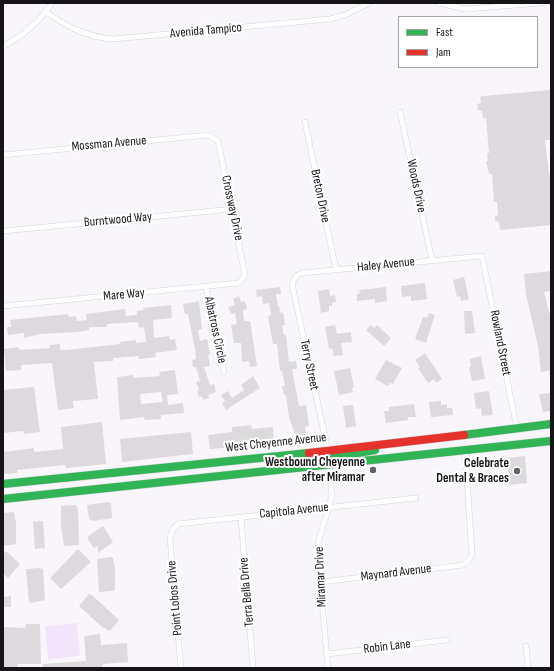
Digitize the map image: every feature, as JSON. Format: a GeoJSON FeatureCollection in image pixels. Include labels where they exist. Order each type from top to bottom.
{"type":"FeatureCollection","features":[{"type":"Feature","properties":{"kind":"main road","name":"West Cheyenne Avenue"},"geometry":{"type":"LineString","coordinates":[[3,484],[328,451],[551,424]]}},
{"type":"Feature","properties":{"kind":"main road"},"geometry":{"type":"LineString","coordinates":[[329,464],[334,457],[397,446],[408,441]]}},
{"type":"Feature","properties":{"kind":"main road","name":"West Cheyenne Avenue"},"geometry":{"type":"LineString","coordinates":[[3,499],[551,441]]}},
{"type":"Feature","properties":{"kind":"main road"},"geometry":{"type":"LineString","coordinates":[[237,474],[249,470],[322,459],[328,451]]}},
{"type":"Feature","properties":{"kind":"street"},"geometry":{"type":"LineString","coordinates":[[3,46],[28,30],[46,12],[52,3]]}},
{"type":"Feature","properties":{"kind":"street","name":"Avenida Tampico"},"geometry":{"type":"LineString","coordinates":[[46,12],[70,29],[99,38],[113,39],[330,19],[345,15],[369,3]]}},
{"type":"Feature","properties":{"kind":"street"},"geometry":{"type":"LineString","coordinates":[[438,3],[466,9],[541,3]]}},
{"type":"Feature","properties":{"kind":"street","name":"Woods Drive"},"geometry":{"type":"LineString","coordinates":[[400,112],[432,260]]}},
{"type":"Feature","properties":{"kind":"street","name":"Breton Drive"},"geometry":{"type":"LineString","coordinates":[[305,122],[336,270]]}},
{"type":"Feature","properties":{"kind":"street","name":"Mossman Avenue"},"geometry":{"type":"LineString","coordinates":[[3,155],[208,135],[214,137]]}},
{"type":"Feature","properties":{"kind":"street","name":"Crossway Drive"},"geometry":{"type":"LineString","coordinates":[[214,137],[218,141],[245,267],[245,275],[243,280]]}},
{"type":"Feature","properties":{"kind":"street","name":"Burntwood Way"},"geometry":{"type":"LineString","coordinates":[[3,231],[233,209]]}},
{"type":"Feature","properties":{"kind":"street","name":"Haley Avenue"},"geometry":{"type":"LineString","coordinates":[[293,280],[302,273],[482,256]]}},
{"type":"Feature","properties":{"kind":"street","name":"Rowland Street"},"geometry":{"type":"LineString","coordinates":[[482,256],[517,429]]}},
{"type":"Feature","properties":{"kind":"street","name":"Mare Way"},"geometry":{"type":"LineString","coordinates":[[3,306],[206,287],[239,283],[243,280]]}},
{"type":"Feature","properties":{"kind":"street","name":"Terry Street"},"geometry":{"type":"LineString","coordinates":[[293,280],[292,284],[328,451]]}},
{"type":"Feature","properties":{"kind":"street","name":"Albatross Circle"},"geometry":{"type":"LineString","coordinates":[[206,287],[224,372]]}},
{"type":"Feature","properties":{"kind":"street","name":"Maynard Avenue"},"geometry":{"type":"LineString","coordinates":[[320,582],[463,565],[470,560],[472,554],[465,450]]}},
{"type":"Feature","properties":{"kind":"street","name":"Miramar Drive"},"geometry":{"type":"LineString","coordinates":[[328,668],[318,543],[330,507],[332,496],[329,464]]}},
{"type":"Feature","properties":{"kind":"street","name":"Capitola Avenue"},"geometry":{"type":"LineString","coordinates":[[173,529],[178,524],[416,498]]}},
{"type":"Feature","properties":{"kind":"street","name":"Terra Bella Drive"},"geometry":{"type":"LineString","coordinates":[[241,516],[253,668]]}},
{"type":"Feature","properties":{"kind":"street","name":"Point Lobos Drive"},"geometry":{"type":"LineString","coordinates":[[173,529],[170,538],[180,668]]}},
{"type":"Feature","properties":{"kind":"street","name":"Robin Lane"},"geometry":{"type":"LineString","coordinates":[[326,654],[447,640]]}},
{"type":"Feature","properties":{"kind":"street"},"geometry":{"type":"LineString","coordinates":[[526,646],[528,668]]}},
{"type":"Feature","properties":{"kind":"shaded area"},"geometry":{"type":"Polygon","coordinates":[[[77,623],[80,656],[48,659],[45,626],[77,623]]]}},
{"type":"Feature","properties":{"kind":"building"},"geometry":{"type":"Polygon","coordinates":[[[551,90],[551,140],[545,140],[549,175],[551,175],[551,225],[500,230],[499,222],[495,221],[495,216],[498,215],[497,202],[494,202],[492,174],[489,174],[486,161],[488,161],[487,153],[489,153],[486,118],[483,118],[482,111],[478,110],[477,104],[481,103],[480,97],[483,96],[551,90]]]}},
{"type":"Feature","properties":{"kind":"building"},"geometry":{"type":"Polygon","coordinates":[[[551,271],[551,291],[544,292],[551,319],[551,370],[541,372],[538,346],[526,295],[524,274],[551,271]]]}},
{"type":"Feature","properties":{"kind":"building"},"geometry":{"type":"Polygon","coordinates":[[[464,277],[469,299],[461,301],[460,296],[457,297],[453,280],[464,277]]]}},
{"type":"Feature","properties":{"kind":"building"},"geometry":{"type":"Polygon","coordinates":[[[425,283],[427,299],[411,301],[411,296],[402,297],[401,286],[425,283]]]}},
{"type":"Feature","properties":{"kind":"building"},"geometry":{"type":"Polygon","coordinates":[[[280,287],[281,294],[276,294],[280,313],[283,312],[285,325],[282,325],[284,335],[286,335],[289,362],[296,361],[297,369],[292,369],[299,406],[306,405],[309,426],[305,427],[307,438],[297,440],[289,417],[286,395],[284,395],[282,386],[285,386],[282,371],[280,371],[277,344],[273,344],[268,316],[271,315],[269,303],[263,304],[262,296],[257,297],[256,290],[280,287]]]}},
{"type":"Feature","properties":{"kind":"building"},"geometry":{"type":"Polygon","coordinates":[[[386,287],[387,301],[375,303],[375,299],[357,301],[357,294],[360,293],[359,290],[386,287]]]}},
{"type":"Feature","properties":{"kind":"building"},"geometry":{"type":"Polygon","coordinates":[[[329,289],[330,296],[335,295],[336,302],[332,303],[332,306],[329,306],[329,311],[321,313],[318,291],[329,289]]]}},
{"type":"Feature","properties":{"kind":"building"},"geometry":{"type":"Polygon","coordinates":[[[239,296],[241,302],[245,301],[247,309],[243,310],[244,321],[250,321],[257,366],[250,367],[249,361],[242,362],[241,343],[234,343],[231,325],[237,324],[235,313],[231,314],[228,307],[235,305],[233,299],[239,296]]]}},
{"type":"Feature","properties":{"kind":"building"},"geometry":{"type":"Polygon","coordinates":[[[199,301],[202,329],[198,330],[200,341],[207,339],[210,354],[208,355],[210,366],[204,367],[210,385],[214,384],[216,392],[208,395],[209,398],[203,400],[202,396],[199,397],[197,391],[199,390],[196,382],[200,381],[196,367],[193,367],[192,360],[196,359],[195,349],[188,314],[185,314],[183,304],[199,301]]]}},
{"type":"Feature","properties":{"kind":"building"},"geometry":{"type":"Polygon","coordinates":[[[171,305],[172,318],[153,320],[154,338],[169,336],[170,340],[175,339],[177,350],[155,353],[156,357],[139,359],[139,356],[113,358],[113,361],[94,362],[98,399],[73,401],[74,408],[58,410],[52,363],[21,365],[21,370],[6,371],[4,349],[19,347],[19,350],[50,348],[50,345],[60,344],[60,350],[67,350],[120,344],[120,342],[136,340],[136,343],[146,342],[144,327],[139,328],[138,322],[107,324],[107,327],[89,327],[89,330],[78,332],[40,334],[24,338],[24,333],[8,335],[7,327],[11,327],[10,320],[68,314],[69,317],[76,316],[77,321],[87,320],[86,314],[125,309],[126,316],[137,315],[137,311],[144,310],[143,308],[171,305]]]}},
{"type":"Feature","properties":{"kind":"building"},"geometry":{"type":"Polygon","coordinates":[[[464,311],[472,311],[475,333],[465,334],[464,311]]]}},
{"type":"Feature","properties":{"kind":"building"},"geometry":{"type":"Polygon","coordinates":[[[429,313],[435,315],[426,343],[415,339],[423,317],[427,318],[429,313]]]}},
{"type":"Feature","properties":{"kind":"building"},"geometry":{"type":"Polygon","coordinates":[[[335,325],[337,334],[351,332],[352,342],[341,343],[343,355],[334,356],[332,348],[329,349],[325,327],[335,325]]]}},
{"type":"Feature","properties":{"kind":"building"},"geometry":{"type":"Polygon","coordinates":[[[371,325],[374,328],[377,325],[391,338],[384,346],[366,330],[371,325]]]}},
{"type":"Feature","properties":{"kind":"building"},"geometry":{"type":"Polygon","coordinates":[[[425,353],[442,379],[436,383],[434,379],[428,383],[418,368],[420,367],[415,360],[425,353]]]}},
{"type":"Feature","properties":{"kind":"building"},"geometry":{"type":"Polygon","coordinates":[[[481,356],[485,379],[472,381],[469,367],[471,367],[470,359],[481,356]]]}},
{"type":"Feature","properties":{"kind":"building"},"geometry":{"type":"Polygon","coordinates":[[[386,360],[402,368],[393,384],[390,383],[388,386],[375,379],[386,360]]]}},
{"type":"Feature","properties":{"kind":"building"},"geometry":{"type":"Polygon","coordinates":[[[350,368],[354,387],[352,388],[353,392],[339,395],[334,371],[350,368]]]}},
{"type":"Feature","properties":{"kind":"building"},"geometry":{"type":"Polygon","coordinates":[[[175,370],[178,394],[167,395],[168,405],[183,403],[184,413],[161,415],[161,419],[145,420],[144,417],[120,420],[117,377],[133,375],[133,378],[160,376],[159,372],[175,370]],[[161,392],[140,394],[141,404],[163,402],[161,392]]]}},
{"type":"Feature","properties":{"kind":"building"},"geometry":{"type":"Polygon","coordinates":[[[253,376],[260,388],[226,410],[222,403],[225,401],[221,395],[228,391],[232,398],[244,390],[241,385],[253,376]]]}},
{"type":"Feature","properties":{"kind":"building"},"geometry":{"type":"Polygon","coordinates":[[[34,387],[40,432],[24,434],[23,431],[3,433],[3,390],[34,387]]]}},
{"type":"Feature","properties":{"kind":"building"},"geometry":{"type":"Polygon","coordinates":[[[489,391],[493,415],[482,416],[481,408],[476,409],[474,393],[489,391]]]}},
{"type":"Feature","properties":{"kind":"building"},"geometry":{"type":"Polygon","coordinates":[[[551,393],[551,411],[543,412],[539,394],[551,393]]]}},
{"type":"Feature","properties":{"kind":"building"},"geometry":{"type":"Polygon","coordinates":[[[441,401],[441,405],[447,404],[447,408],[452,408],[453,415],[431,417],[429,402],[441,401]]]}},
{"type":"Feature","properties":{"kind":"building"},"geometry":{"type":"Polygon","coordinates":[[[414,404],[416,417],[408,417],[408,420],[386,423],[384,411],[389,411],[389,407],[414,404]]]}},
{"type":"Feature","properties":{"kind":"building"},"geometry":{"type":"Polygon","coordinates":[[[353,405],[356,426],[346,428],[343,406],[353,405]]]}},
{"type":"Feature","properties":{"kind":"building"},"geometry":{"type":"Polygon","coordinates":[[[102,422],[106,464],[66,468],[65,465],[17,470],[17,473],[3,474],[3,452],[34,448],[34,452],[63,449],[61,427],[102,422]]]}},
{"type":"Feature","properties":{"kind":"building"},"geometry":{"type":"Polygon","coordinates":[[[251,425],[252,429],[273,427],[274,443],[250,445],[251,448],[234,450],[234,447],[210,449],[208,435],[232,432],[232,427],[251,425]]]}},
{"type":"Feature","properties":{"kind":"building"},"geometry":{"type":"Polygon","coordinates":[[[191,432],[193,454],[122,462],[120,439],[191,432]]]}},
{"type":"Feature","properties":{"kind":"building","name":"Celebrate Dental & Braces"},"geometry":{"type":"Polygon","coordinates":[[[525,456],[527,483],[509,485],[507,458],[525,456]]]}},
{"type":"Feature","properties":{"kind":"building"},"geometry":{"type":"Polygon","coordinates":[[[107,502],[111,503],[112,518],[93,521],[89,519],[87,505],[107,502]]]}},
{"type":"Feature","properties":{"kind":"building"},"geometry":{"type":"Polygon","coordinates":[[[76,505],[78,509],[79,545],[64,546],[61,526],[61,506],[76,505]]]}},
{"type":"Feature","properties":{"kind":"building"},"geometry":{"type":"Polygon","coordinates":[[[3,513],[14,513],[16,523],[16,544],[3,546],[3,513]]]}},
{"type":"Feature","properties":{"kind":"building"},"geometry":{"type":"Polygon","coordinates":[[[43,521],[45,548],[35,549],[33,522],[43,521]]]}},
{"type":"Feature","properties":{"kind":"building"},"geometry":{"type":"Polygon","coordinates":[[[103,526],[113,542],[98,553],[98,546],[94,548],[88,540],[88,536],[103,526]]]}},
{"type":"Feature","properties":{"kind":"building"},"geometry":{"type":"Polygon","coordinates":[[[78,549],[91,562],[61,589],[50,578],[78,549]]]}},
{"type":"Feature","properties":{"kind":"building"},"geometry":{"type":"Polygon","coordinates":[[[6,551],[20,564],[8,578],[3,573],[3,555],[6,551]]]}},
{"type":"Feature","properties":{"kind":"building"},"geometry":{"type":"Polygon","coordinates":[[[113,558],[115,568],[115,589],[114,591],[99,592],[97,559],[113,558]]]}},
{"type":"Feature","properties":{"kind":"building"},"geometry":{"type":"Polygon","coordinates":[[[26,569],[43,569],[45,600],[31,603],[29,602],[26,569]]]}},
{"type":"Feature","properties":{"kind":"building"},"geometry":{"type":"Polygon","coordinates":[[[89,594],[119,620],[110,631],[102,627],[79,606],[89,594]]]}},
{"type":"Feature","properties":{"kind":"building"},"geometry":{"type":"Polygon","coordinates":[[[11,596],[11,607],[3,607],[3,597],[11,596]]]}},
{"type":"Feature","properties":{"kind":"building"},"geometry":{"type":"Polygon","coordinates":[[[26,624],[40,624],[41,664],[17,664],[18,668],[3,668],[3,627],[25,628],[26,624]]]}},
{"type":"Feature","properties":{"kind":"building"},"geometry":{"type":"Polygon","coordinates":[[[100,634],[101,645],[127,643],[128,662],[103,664],[101,668],[43,668],[43,664],[86,661],[84,636],[100,634]]]}},
{"type":"Feature","properties":{"kind":"traffic: fast"},"geometry":{"type":"LineString","coordinates":[[464,435],[551,424]]}},
{"type":"Feature","properties":{"kind":"traffic: fast"},"geometry":{"type":"LineString","coordinates":[[3,499],[551,441]]}},
{"type":"Feature","properties":{"kind":"traffic: fast"},"geometry":{"type":"LineString","coordinates":[[329,464],[334,457],[375,450]]}},
{"type":"Feature","properties":{"kind":"traffic: fast"},"geometry":{"type":"LineString","coordinates":[[3,484],[309,453]]}},
{"type":"Feature","properties":{"kind":"traffic: jam"},"geometry":{"type":"LineString","coordinates":[[309,453],[464,435]]}},
{"type":"Feature","properties":{"kind":"place","name":"Westbound Cheyenne after Miramar"},"geometry":{"type":"Point","coordinates":[373,470]}},
{"type":"Feature","properties":{"kind":"place","name":"Celebrate Dental & Braces"},"geometry":{"type":"Point","coordinates":[517,471]}}]}
